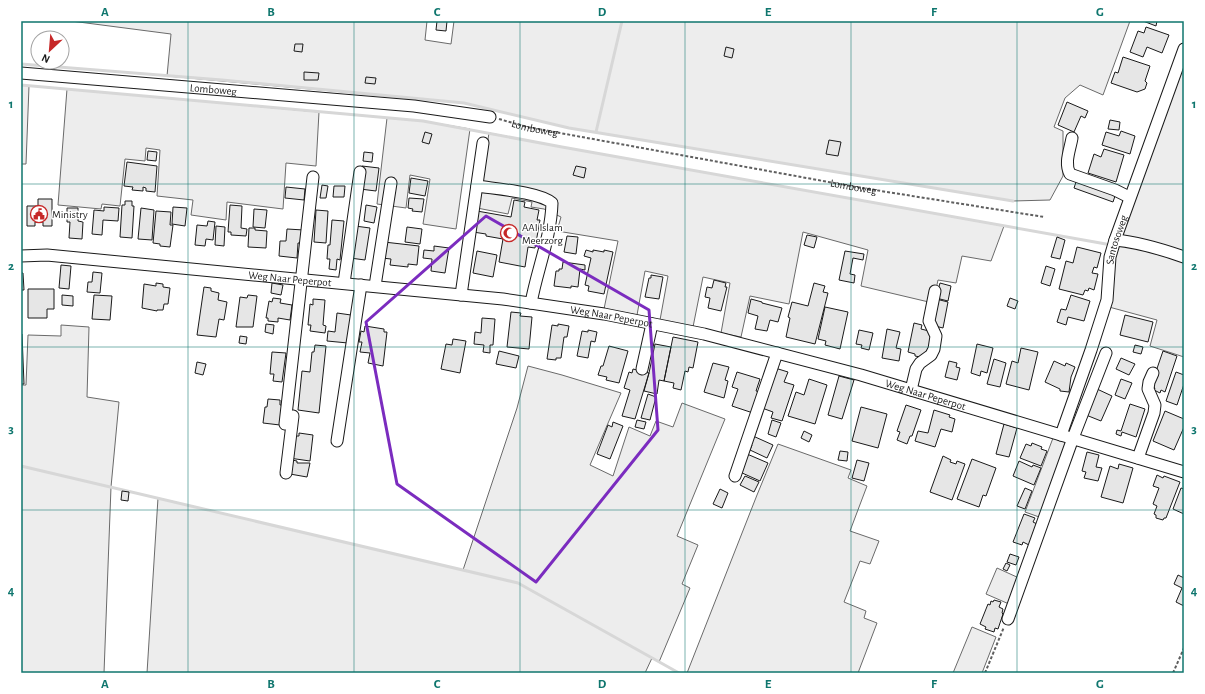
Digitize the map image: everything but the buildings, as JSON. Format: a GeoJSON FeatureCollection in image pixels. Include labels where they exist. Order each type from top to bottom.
{"type":"FeatureCollection","features":[{"type":"Feature","properties":{"kind":"street","name":"Santosoweg"},"geometry":{"type":"LineString","coordinates":[[1061,434],[1107,300],[1110,257],[1115,240],[1129,197],[1184,48]]}},
{"type":"Feature","properties":{"kind":"street","name":"Lomboweg"},"geometry":{"type":"LineString","coordinates":[[21,73],[414,106],[490,117]]}},
{"type":"Feature","properties":{"kind":"street"},"geometry":{"type":"LineString","coordinates":[[1072,138],[1066,163],[1070,174],[1115,190],[1129,197]]}},
{"type":"Feature","properties":{"kind":"street"},"geometry":{"type":"LineString","coordinates":[[461,295],[483,144]]}},
{"type":"Feature","properties":{"kind":"street"},"geometry":{"type":"LineString","coordinates":[[344,284],[360,172]]}},
{"type":"Feature","properties":{"kind":"street"},"geometry":{"type":"LineString","coordinates":[[286,473],[305,280],[313,177]]}},
{"type":"Feature","properties":{"kind":"street"},"geometry":{"type":"LineString","coordinates":[[375,286],[391,183]]}},
{"type":"Feature","properties":{"kind":"street"},"geometry":{"type":"LineString","coordinates":[[477,186],[536,196],[548,199],[552,203],[550,222],[530,303]]}},
{"type":"Feature","properties":{"kind":"street"},"geometry":{"type":"LineString","coordinates":[[1115,240],[1148,246],[1184,257]]}},
{"type":"Feature","properties":{"kind":"street","name":"Weg Naar Peperpot"},"geometry":{"type":"LineString","coordinates":[[21,256],[47,255],[375,286],[530,303],[604,314],[704,334],[777,353],[911,390],[1184,472]]}},
{"type":"Feature","properties":{"kind":"street"},"geometry":{"type":"LineString","coordinates":[[285,424],[305,280]]}},
{"type":"Feature","properties":{"kind":"street"},"geometry":{"type":"LineString","coordinates":[[337,441],[361,285]]}},
{"type":"Feature","properties":{"kind":"street"},"geometry":{"type":"LineString","coordinates":[[911,390],[916,369],[920,363],[931,355],[934,349],[936,336],[929,321],[935,291]]}},
{"type":"Feature","properties":{"kind":"street"},"geometry":{"type":"LineString","coordinates":[[642,369],[652,324]]}},
{"type":"Feature","properties":{"kind":"street"},"geometry":{"type":"LineString","coordinates":[[735,476],[777,353]]}},
{"type":"Feature","properties":{"kind":"street"},"geometry":{"type":"LineString","coordinates":[[1008,619],[1072,438],[1106,353]]}},
{"type":"Feature","properties":{"kind":"street"},"geometry":{"type":"LineString","coordinates":[[1138,458],[1154,413],[1155,405],[1148,389],[1153,373]]}},
{"type":"Feature","properties":{"kind":"path","name":"Lomboweg"},"geometry":{"type":"LineString","coordinates":[[490,117],[527,127],[848,186],[1044,217]]}},
{"type":"Feature","properties":{"kind":"path"},"geometry":{"type":"LineString","coordinates":[[985,673],[1008,619]]}},
{"type":"Feature","properties":{"kind":"path"},"geometry":{"type":"LineString","coordinates":[[1174,673],[1184,648]]}},
{"type":"Feature","properties":{"kind":"highlighted area"},"geometry":{"type":"Polygon","coordinates":[[[486,216],[649,310],[658,430],[536,582],[397,484],[366,322],[486,216]]]}},
{"type":"Feature","properties":{"kind":"shaded area"},"geometry":{"type":"Polygon","coordinates":[[[71,21],[427,21],[425,40],[451,44],[454,21],[1130,21],[1103,95],[1080,85],[1065,98],[1054,127],[1063,131],[1063,176],[1050,200],[1013,201],[569,128],[464,103],[167,76],[171,34],[71,21]]]}},
{"type":"Feature","properties":{"kind":"shaded area"},"geometry":{"type":"Polygon","coordinates":[[[1184,59],[1184,254],[1118,237],[1184,59]]]}},
{"type":"Feature","properties":{"kind":"shaded area"},"geometry":{"type":"Polygon","coordinates":[[[21,85],[29,86],[26,164],[21,164],[21,85]]]}},
{"type":"Feature","properties":{"kind":"shaded area"},"geometry":{"type":"Polygon","coordinates":[[[67,89],[319,112],[316,166],[286,163],[283,209],[227,202],[226,220],[191,215],[193,200],[157,196],[160,150],[146,148],[145,161],[125,159],[120,206],[102,204],[101,209],[58,205],[67,89]]]}},
{"type":"Feature","properties":{"kind":"shaded area"},"geometry":{"type":"Polygon","coordinates":[[[387,118],[423,121],[470,129],[456,229],[423,224],[430,179],[410,175],[406,208],[377,204],[387,118]]]}},
{"type":"Feature","properties":{"kind":"shaded area"},"geometry":{"type":"Polygon","coordinates":[[[489,133],[1004,226],[991,261],[962,256],[956,283],[938,280],[933,303],[861,286],[868,250],[803,232],[789,304],[750,296],[741,337],[721,333],[730,283],[703,277],[693,327],[660,320],[668,276],[645,271],[637,315],[604,309],[618,241],[557,231],[561,217],[544,209],[531,207],[532,202],[512,198],[508,214],[477,208],[489,133]]]}},
{"type":"Feature","properties":{"kind":"shaded area"},"geometry":{"type":"Polygon","coordinates":[[[1117,243],[1184,259],[1184,357],[1150,346],[1157,320],[1109,307],[1117,243]]]}},
{"type":"Feature","properties":{"kind":"shaded area"},"geometry":{"type":"Polygon","coordinates":[[[61,325],[89,327],[87,397],[119,402],[111,487],[104,673],[21,673],[21,385],[26,385],[28,335],[61,336],[61,325]]]}},
{"type":"Feature","properties":{"kind":"shaded area"},"geometry":{"type":"Polygon","coordinates":[[[528,366],[621,393],[590,465],[613,476],[629,427],[650,436],[656,421],[673,427],[682,403],[725,419],[677,536],[698,545],[682,584],[690,588],[659,662],[652,658],[645,673],[147,673],[158,498],[463,570],[517,408],[528,366]]]}},
{"type":"Feature","properties":{"kind":"shaded area"},"geometry":{"type":"Polygon","coordinates":[[[1053,438],[1069,443],[1042,518],[1025,512],[1053,438]]]}},
{"type":"Feature","properties":{"kind":"shaded area"},"geometry":{"type":"Polygon","coordinates":[[[778,444],[851,470],[848,478],[867,486],[850,531],[879,541],[870,564],[860,561],[844,602],[866,611],[864,618],[877,623],[858,673],[687,673],[757,495],[778,444]]]}},
{"type":"Feature","properties":{"kind":"shaded area"},"geometry":{"type":"Polygon","coordinates":[[[997,568],[1019,578],[1009,604],[986,594],[997,568]]]}},
{"type":"Feature","properties":{"kind":"shaded area"},"geometry":{"type":"Polygon","coordinates":[[[972,627],[996,637],[982,673],[953,673],[972,627]]]}},
{"type":"Feature","properties":{"kind":"waterway"},"geometry":{"type":"LineString","coordinates":[[596,132],[622,21]]}},
{"type":"Feature","properties":{"kind":"waterway"},"geometry":{"type":"LineString","coordinates":[[21,64],[222,80],[464,103],[569,128],[1013,201]]}},
{"type":"Feature","properties":{"kind":"waterway"},"geometry":{"type":"LineString","coordinates":[[21,85],[423,121],[1106,244]]}},
{"type":"Feature","properties":{"kind":"waterway"},"geometry":{"type":"LineString","coordinates":[[21,466],[518,583],[679,673]]}},
{"type":"Feature","properties":{"kind":"place","name":"Ministry"},"geometry":{"type":"Point","coordinates":[39,214]}},
{"type":"Feature","properties":{"kind":"place","name":"AAI Islam Meerzorg"},"geometry":{"type":"Point","coordinates":[509,233]}}]}
